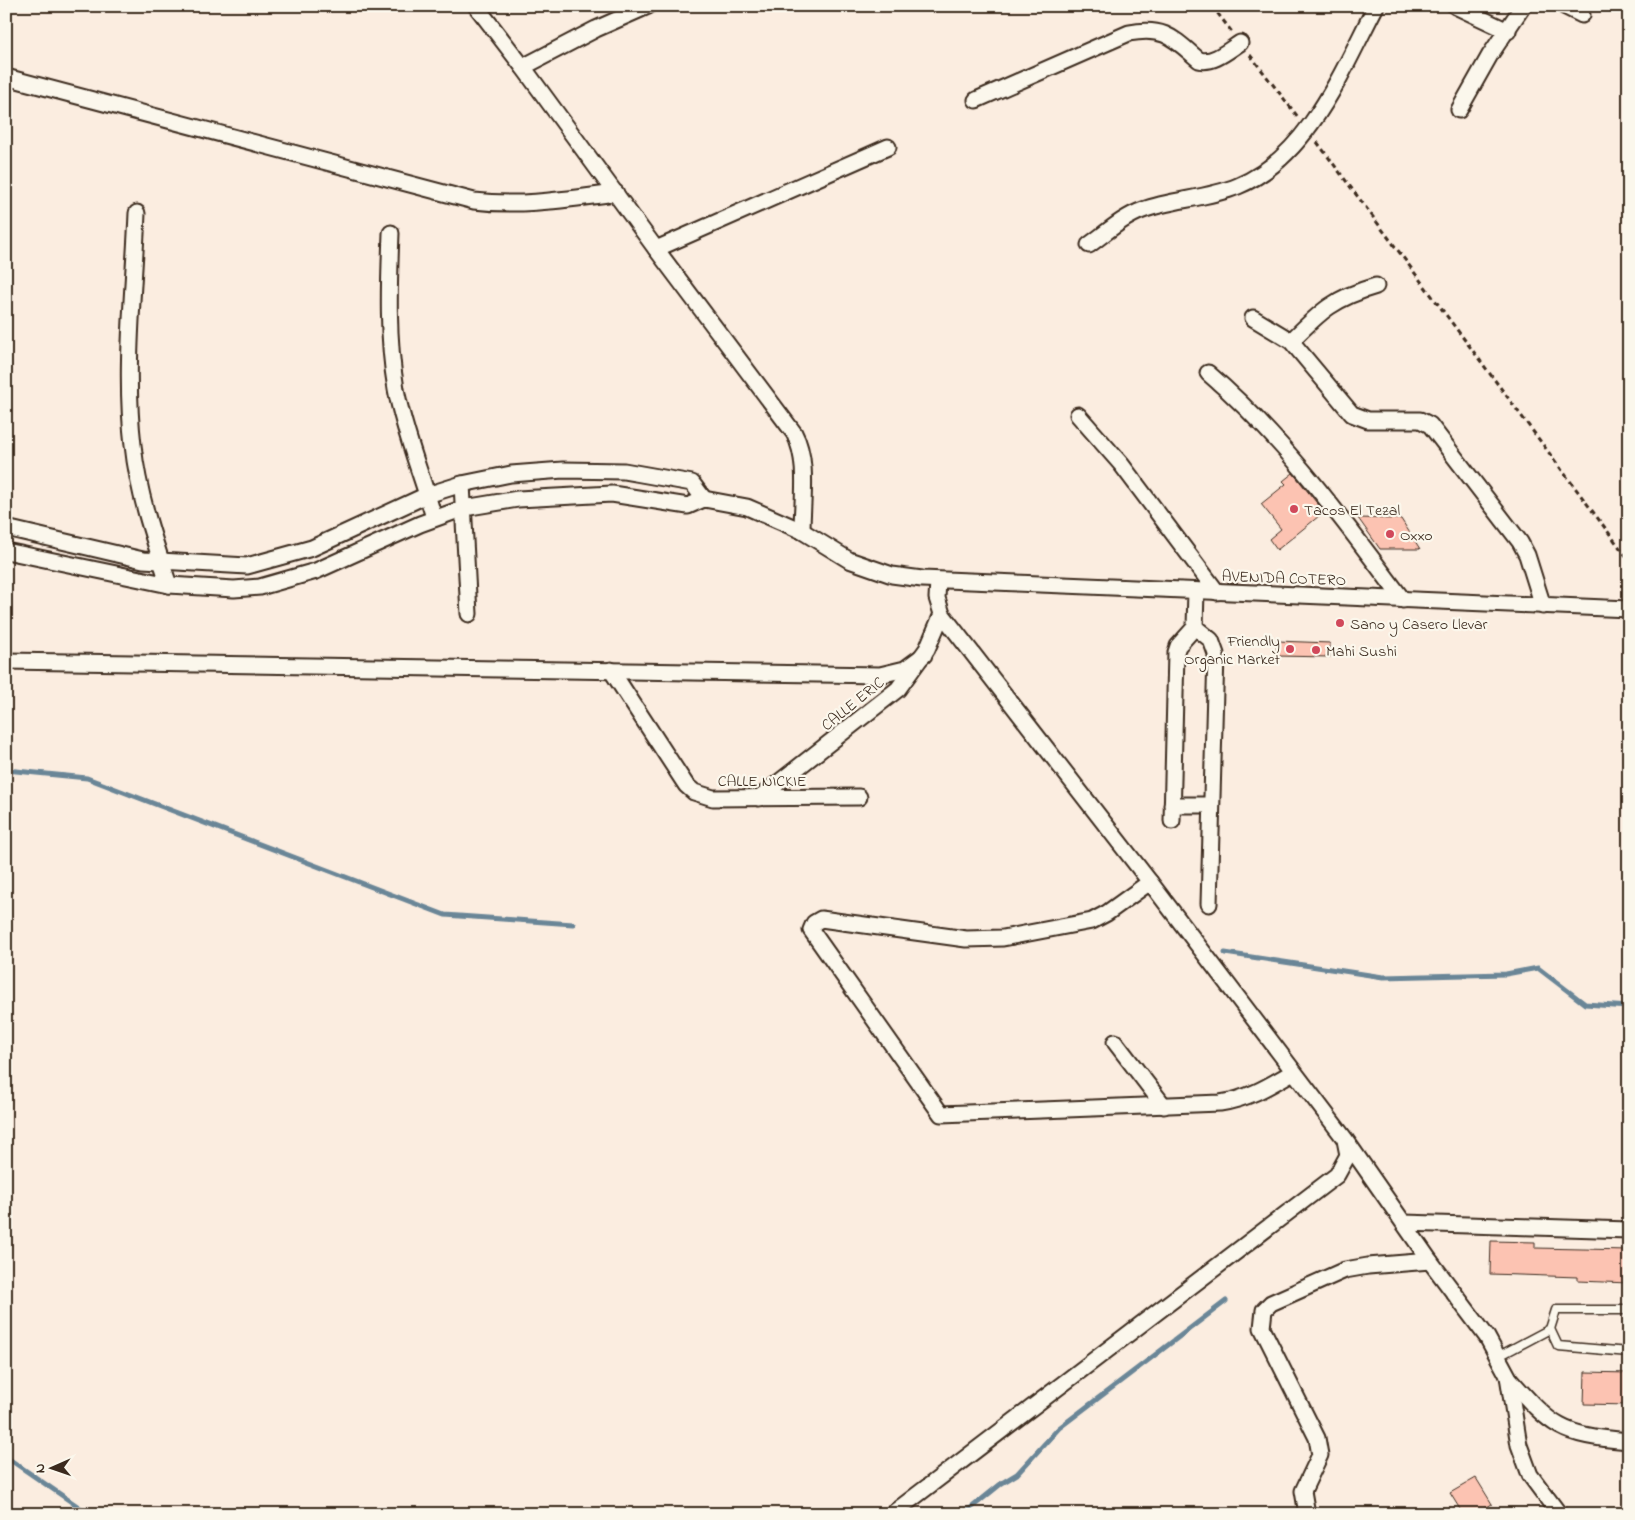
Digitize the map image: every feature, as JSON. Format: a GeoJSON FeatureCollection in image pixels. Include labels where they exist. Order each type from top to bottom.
{"type":"FeatureCollection","features":[{"type":"Feature","properties":{"kind":"street"},"geometry":{"type":"LineString","coordinates":[[476,6],[798,439],[802,458],[802,532]]}},
{"type":"Feature","properties":{"kind":"street"},"geometry":{"type":"LineString","coordinates":[[523,67],[596,29],[648,6]]}},
{"type":"Feature","properties":{"kind":"street"},"geometry":{"type":"LineString","coordinates":[[1089,245],[1130,216],[1144,210],[1217,194],[1240,185],[1284,155],[1308,129],[1346,65],[1376,6]]}},
{"type":"Feature","properties":{"kind":"street"},"geometry":{"type":"LineString","coordinates":[[1455,6],[1508,31]]}},
{"type":"Feature","properties":{"kind":"street"},"geometry":{"type":"LineString","coordinates":[[1459,110],[1490,55],[1508,31],[1523,6]]}},
{"type":"Feature","properties":{"kind":"street"},"geometry":{"type":"LineString","coordinates":[[1564,6],[1582,15]]}},
{"type":"Feature","properties":{"kind":"street"},"geometry":{"type":"LineString","coordinates":[[976,100],[1130,33],[1146,30],[1160,31],[1171,36],[1199,60],[1205,62],[1212,60],[1240,43]]}},
{"type":"Feature","properties":{"kind":"street"},"geometry":{"type":"LineString","coordinates":[[6,77],[474,200],[503,204],[527,204],[616,194]]}},
{"type":"Feature","properties":{"kind":"street"},"geometry":{"type":"LineString","coordinates":[[656,249],[888,147]]}},
{"type":"Feature","properties":{"kind":"street"},"geometry":{"type":"LineString","coordinates":[[137,213],[130,377],[133,445],[142,499],[169,585]]}},
{"type":"Feature","properties":{"kind":"street"},"geometry":{"type":"LineString","coordinates":[[391,233],[389,302],[395,382],[408,438],[434,518]]}},
{"type":"Feature","properties":{"kind":"street"},"geometry":{"type":"LineString","coordinates":[[1290,341],[1326,307],[1353,292],[1376,286]]}},
{"type":"Feature","properties":{"kind":"street"},"geometry":{"type":"LineString","coordinates":[[1254,318],[1290,341],[1352,414],[1368,420],[1420,420],[1430,425],[1520,542],[1527,555],[1543,606]]}},
{"type":"Feature","properties":{"kind":"street"},"geometry":{"type":"LineString","coordinates":[[1208,373],[1237,398],[1271,432],[1305,472],[1403,600]]}},
{"type":"Feature","properties":{"kind":"street"},"geometry":{"type":"LineString","coordinates":[[1078,415],[1121,464],[1217,592]]}},
{"type":"Feature","properties":{"kind":"street"},"geometry":{"type":"LineString","coordinates":[[6,528],[161,562],[247,566],[312,548],[427,495],[462,484],[528,472],[563,470],[624,471],[692,482],[704,499],[688,506],[612,494],[570,495],[518,499],[464,508],[434,518],[316,571],[269,585],[234,589],[169,585],[6,551]]}},
{"type":"Feature","properties":{"kind":"street"},"geometry":{"type":"LineString","coordinates":[[462,484],[469,614]]}},
{"type":"Feature","properties":{"kind":"street","name":"AVENIDA COTERO"},"geometry":{"type":"LineString","coordinates":[[704,499],[747,507],[802,532],[833,551],[871,568],[905,577],[938,581],[1629,609]]}},
{"type":"Feature","properties":{"kind":"street"},"geometry":{"type":"LineString","coordinates":[[938,581],[937,598],[942,614],[1150,882],[1345,1139],[1499,1356],[1508,1376],[1519,1445],[1530,1475],[1559,1514]]}},
{"type":"Feature","properties":{"kind":"street"},"geometry":{"type":"LineString","coordinates":[[1172,821],[1176,652],[1178,646],[1195,627],[1196,591]]}},
{"type":"Feature","properties":{"kind":"street","name":"CALLE ERIC"},"geometry":{"type":"LineString","coordinates":[[759,798],[889,698],[924,655],[942,614]]}},
{"type":"Feature","properties":{"kind":"street"},"geometry":{"type":"LineString","coordinates":[[1195,627],[1211,640],[1216,654],[1209,904]]}},
{"type":"Feature","properties":{"kind":"street"},"geometry":{"type":"LineString","coordinates":[[6,661],[880,675],[900,671],[924,655]]}},
{"type":"Feature","properties":{"kind":"street","name":"CALLE NICKIE"},"geometry":{"type":"LineString","coordinates":[[611,670],[686,785],[694,792],[713,798],[860,797]]}},
{"type":"Feature","properties":{"kind":"street"},"geometry":{"type":"LineString","coordinates":[[1172,805],[1212,805]]}},
{"type":"Feature","properties":{"kind":"street"},"geometry":{"type":"LineString","coordinates":[[1150,882],[1108,913],[1092,921],[1002,938],[984,940],[949,937],[821,919],[814,923],[811,930],[941,1114],[1164,1106],[1238,1100],[1255,1094],[1293,1072]]}},
{"type":"Feature","properties":{"kind":"street"},"geometry":{"type":"LineString","coordinates":[[1115,1042],[1164,1106]]}},
{"type":"Feature","properties":{"kind":"street"},"geometry":{"type":"LineString","coordinates":[[892,1514],[1337,1176],[1348,1155],[1345,1139]]}},
{"type":"Feature","properties":{"kind":"street"},"geometry":{"type":"LineString","coordinates":[[1404,1223],[1629,1230]]}},
{"type":"Feature","properties":{"kind":"street"},"geometry":{"type":"LineString","coordinates":[[1307,1514],[1303,1491],[1320,1455],[1317,1438],[1262,1328],[1264,1310],[1271,1303],[1345,1270],[1368,1266],[1430,1261]]}},
{"type":"Feature","properties":{"kind":"street"},"geometry":{"type":"LineString","coordinates":[[1508,1376],[1548,1420],[1566,1431],[1601,1438],[1629,1440]]}},
{"type":"Feature","properties":{"kind":"lane"},"geometry":{"type":"LineString","coordinates":[[1629,1310],[1556,1310],[1550,1329],[1558,1346],[1629,1352]]}},
{"type":"Feature","properties":{"kind":"lane"},"geometry":{"type":"LineString","coordinates":[[1499,1356],[1550,1329]]}},
{"type":"Feature","properties":{"kind":"path"},"geometry":{"type":"LineString","coordinates":[[1212,6],[1308,129],[1629,560]]}},
{"type":"Feature","properties":{"kind":"path"},"geometry":{"type":"LineString","coordinates":[[1215,10],[1217,6]]}},
{"type":"Feature","properties":{"kind":"building","name":"Tacos El Tezal"},"geometry":{"type":"Polygon","coordinates":[[[1293,473],[1324,512],[1277,550],[1269,539],[1281,529],[1261,504],[1286,484],[1283,481],[1293,473]]]}},
{"type":"Feature","properties":{"kind":"building","name":"Oxxo"},"geometry":{"type":"Polygon","coordinates":[[[1358,518],[1401,519],[1420,549],[1380,549],[1358,518]]]}},
{"type":"Feature","properties":{"kind":"building"},"geometry":{"type":"Polygon","coordinates":[[[1277,641],[1330,643],[1330,657],[1276,656],[1277,641]]]}},
{"type":"Feature","properties":{"kind":"building"},"geometry":{"type":"Polygon","coordinates":[[[1491,1241],[1535,1242],[1535,1248],[1629,1250],[1629,1283],[1578,1281],[1578,1277],[1490,1274],[1491,1241]]]}},
{"type":"Feature","properties":{"kind":"building"},"geometry":{"type":"Polygon","coordinates":[[[1585,1372],[1629,1373],[1629,1405],[1584,1404],[1585,1372]]]}},
{"type":"Feature","properties":{"kind":"building"},"geometry":{"type":"Polygon","coordinates":[[[1476,1478],[1492,1504],[1475,1514],[1463,1514],[1450,1493],[1476,1478]]]}},
{"type":"Feature","properties":{"kind":"waterway"},"geometry":{"type":"LineString","coordinates":[[6,770],[87,778],[445,915],[573,924]]}},
{"type":"Feature","properties":{"kind":"waterway"},"geometry":{"type":"LineString","coordinates":[[1225,953],[1383,977],[1506,974],[1538,968],[1585,1004],[1629,1007]]}},
{"type":"Feature","properties":{"kind":"waterway"},"geometry":{"type":"LineString","coordinates":[[958,1514],[971,1508],[1002,1483],[1017,1474],[1059,1428],[1226,1301]]}},
{"type":"Feature","properties":{"kind":"waterway"},"geometry":{"type":"LineString","coordinates":[[6,1457],[89,1514]]}},
{"type":"Feature","properties":{"kind":"place","name":"Tacos El Tezal"},"geometry":{"type":"Point","coordinates":[1294,509]}},
{"type":"Feature","properties":{"kind":"place","name":"Oxxo"},"geometry":{"type":"Point","coordinates":[1390,534]}},
{"type":"Feature","properties":{"kind":"place","name":"Sano y Casero Llevar"},"geometry":{"type":"Point","coordinates":[1340,623]}},
{"type":"Feature","properties":{"kind":"place","name":"Friendly Organic Market"},"geometry":{"type":"Point","coordinates":[1290,649]}},
{"type":"Feature","properties":{"kind":"place","name":"Mahi Sushi"},"geometry":{"type":"Point","coordinates":[1316,650]}}]}
